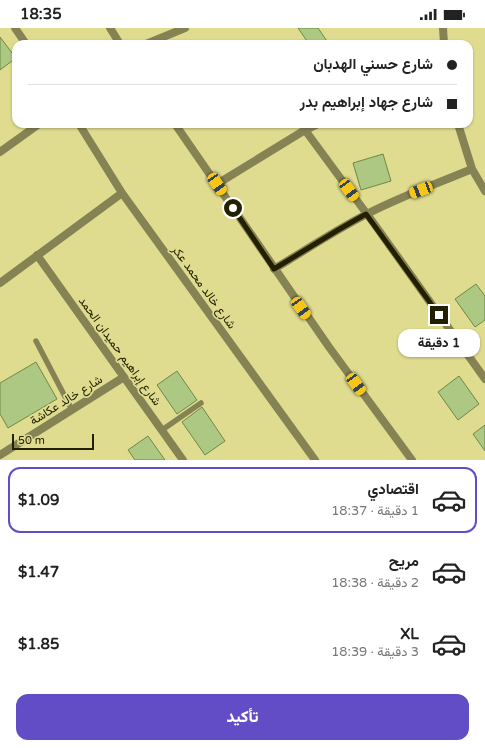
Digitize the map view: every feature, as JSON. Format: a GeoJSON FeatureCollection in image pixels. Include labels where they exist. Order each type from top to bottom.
{"type":"FeatureCollection","features":[{"type":"Feature","properties":{"kind":"street"},"geometry":{"type":"LineString","coordinates":[[15,28],[23,40]]}},
{"type":"Feature","properties":{"kind":"street"},"geometry":{"type":"LineString","coordinates":[[110,28],[118,40]]}},
{"type":"Feature","properties":{"kind":"street"},"geometry":{"type":"LineString","coordinates":[[156,40],[185,28]]}},
{"type":"Feature","properties":{"kind":"street"},"geometry":{"type":"LineString","coordinates":[[443,28],[444,40]]}},
{"type":"Feature","properties":{"kind":"street"},"geometry":{"type":"LineString","coordinates":[[0,152],[33,128]]}},
{"type":"Feature","properties":{"kind":"street","name":"شارع خالد محمد عكر"},"geometry":{"type":"LineString","coordinates":[[81,128],[122,194],[315,460]]}},
{"type":"Feature","properties":{"kind":"street"},"geometry":{"type":"LineString","coordinates":[[178,128],[329,347],[412,460]]}},
{"type":"Feature","properties":{"kind":"street"},"geometry":{"type":"LineString","coordinates":[[217,184],[309,128]]}},
{"type":"Feature","properties":{"kind":"street"},"geometry":{"type":"LineString","coordinates":[[459,128],[472,169],[485,191]]}},
{"type":"Feature","properties":{"kind":"street"},"geometry":{"type":"LineString","coordinates":[[305,130],[485,379]]}},
{"type":"Feature","properties":{"kind":"street"},"geometry":{"type":"LineString","coordinates":[[274,269],[366,214],[408,194],[472,169]]}},
{"type":"Feature","properties":{"kind":"street"},"geometry":{"type":"LineString","coordinates":[[0,283],[122,194]]}},
{"type":"Feature","properties":{"kind":"street","name":"شارع إبراهيم حميدان الحمد"},"geometry":{"type":"LineString","coordinates":[[37,255],[183,460]]}},
{"type":"Feature","properties":{"kind":"street","name":"شارع خالد عكاشة"},"geometry":{"type":"LineString","coordinates":[[0,455],[124,377]]}},
{"type":"Feature","properties":{"kind":"lane"},"geometry":{"type":"LineString","coordinates":[[36,342],[72,410]]}},
{"type":"Feature","properties":{"kind":"lane"},"geometry":{"type":"LineString","coordinates":[[162,430],[201,403]]}},
{"type":"Feature","properties":{"kind":"building"},"geometry":{"type":"Polygon","coordinates":[[[298,28],[318,28],[326,40],[306,40],[298,28]]]}},
{"type":"Feature","properties":{"kind":"building"},"geometry":{"type":"Polygon","coordinates":[[[0,37],[12,53],[12,61],[0,70],[0,37]]]}},
{"type":"Feature","properties":{"kind":"building"},"geometry":{"type":"Polygon","coordinates":[[[383,154],[391,181],[361,190],[353,163],[383,154]]]}},
{"type":"Feature","properties":{"kind":"building"},"geometry":{"type":"Polygon","coordinates":[[[476,284],[485,296],[485,320],[475,327],[455,299],[476,284]]]}},
{"type":"Feature","properties":{"kind":"building"},"geometry":{"type":"Polygon","coordinates":[[[36,362],[57,399],[8,428],[0,414],[0,383],[36,362]]]}},
{"type":"Feature","properties":{"kind":"building"},"geometry":{"type":"Polygon","coordinates":[[[177,371],[197,400],[177,414],[157,385],[177,371]]]}},
{"type":"Feature","properties":{"kind":"building"},"geometry":{"type":"Polygon","coordinates":[[[459,376],[479,404],[458,420],[438,392],[459,376]]]}},
{"type":"Feature","properties":{"kind":"building"},"geometry":{"type":"Polygon","coordinates":[[[202,407],[225,441],[205,455],[182,422],[202,407]]]}},
{"type":"Feature","properties":{"kind":"building"},"geometry":{"type":"Polygon","coordinates":[[[485,425],[485,451],[473,434],[485,425]]]}},
{"type":"Feature","properties":{"kind":"building"},"geometry":{"type":"Polygon","coordinates":[[[148,436],[165,460],[135,460],[128,450],[148,436]]]}},
{"type":"Feature","properties":{"kind":"route"},"geometry":{"type":"LineString","coordinates":[[233,208],[274,269],[366,214],[376,225],[439,315]]}}]}
